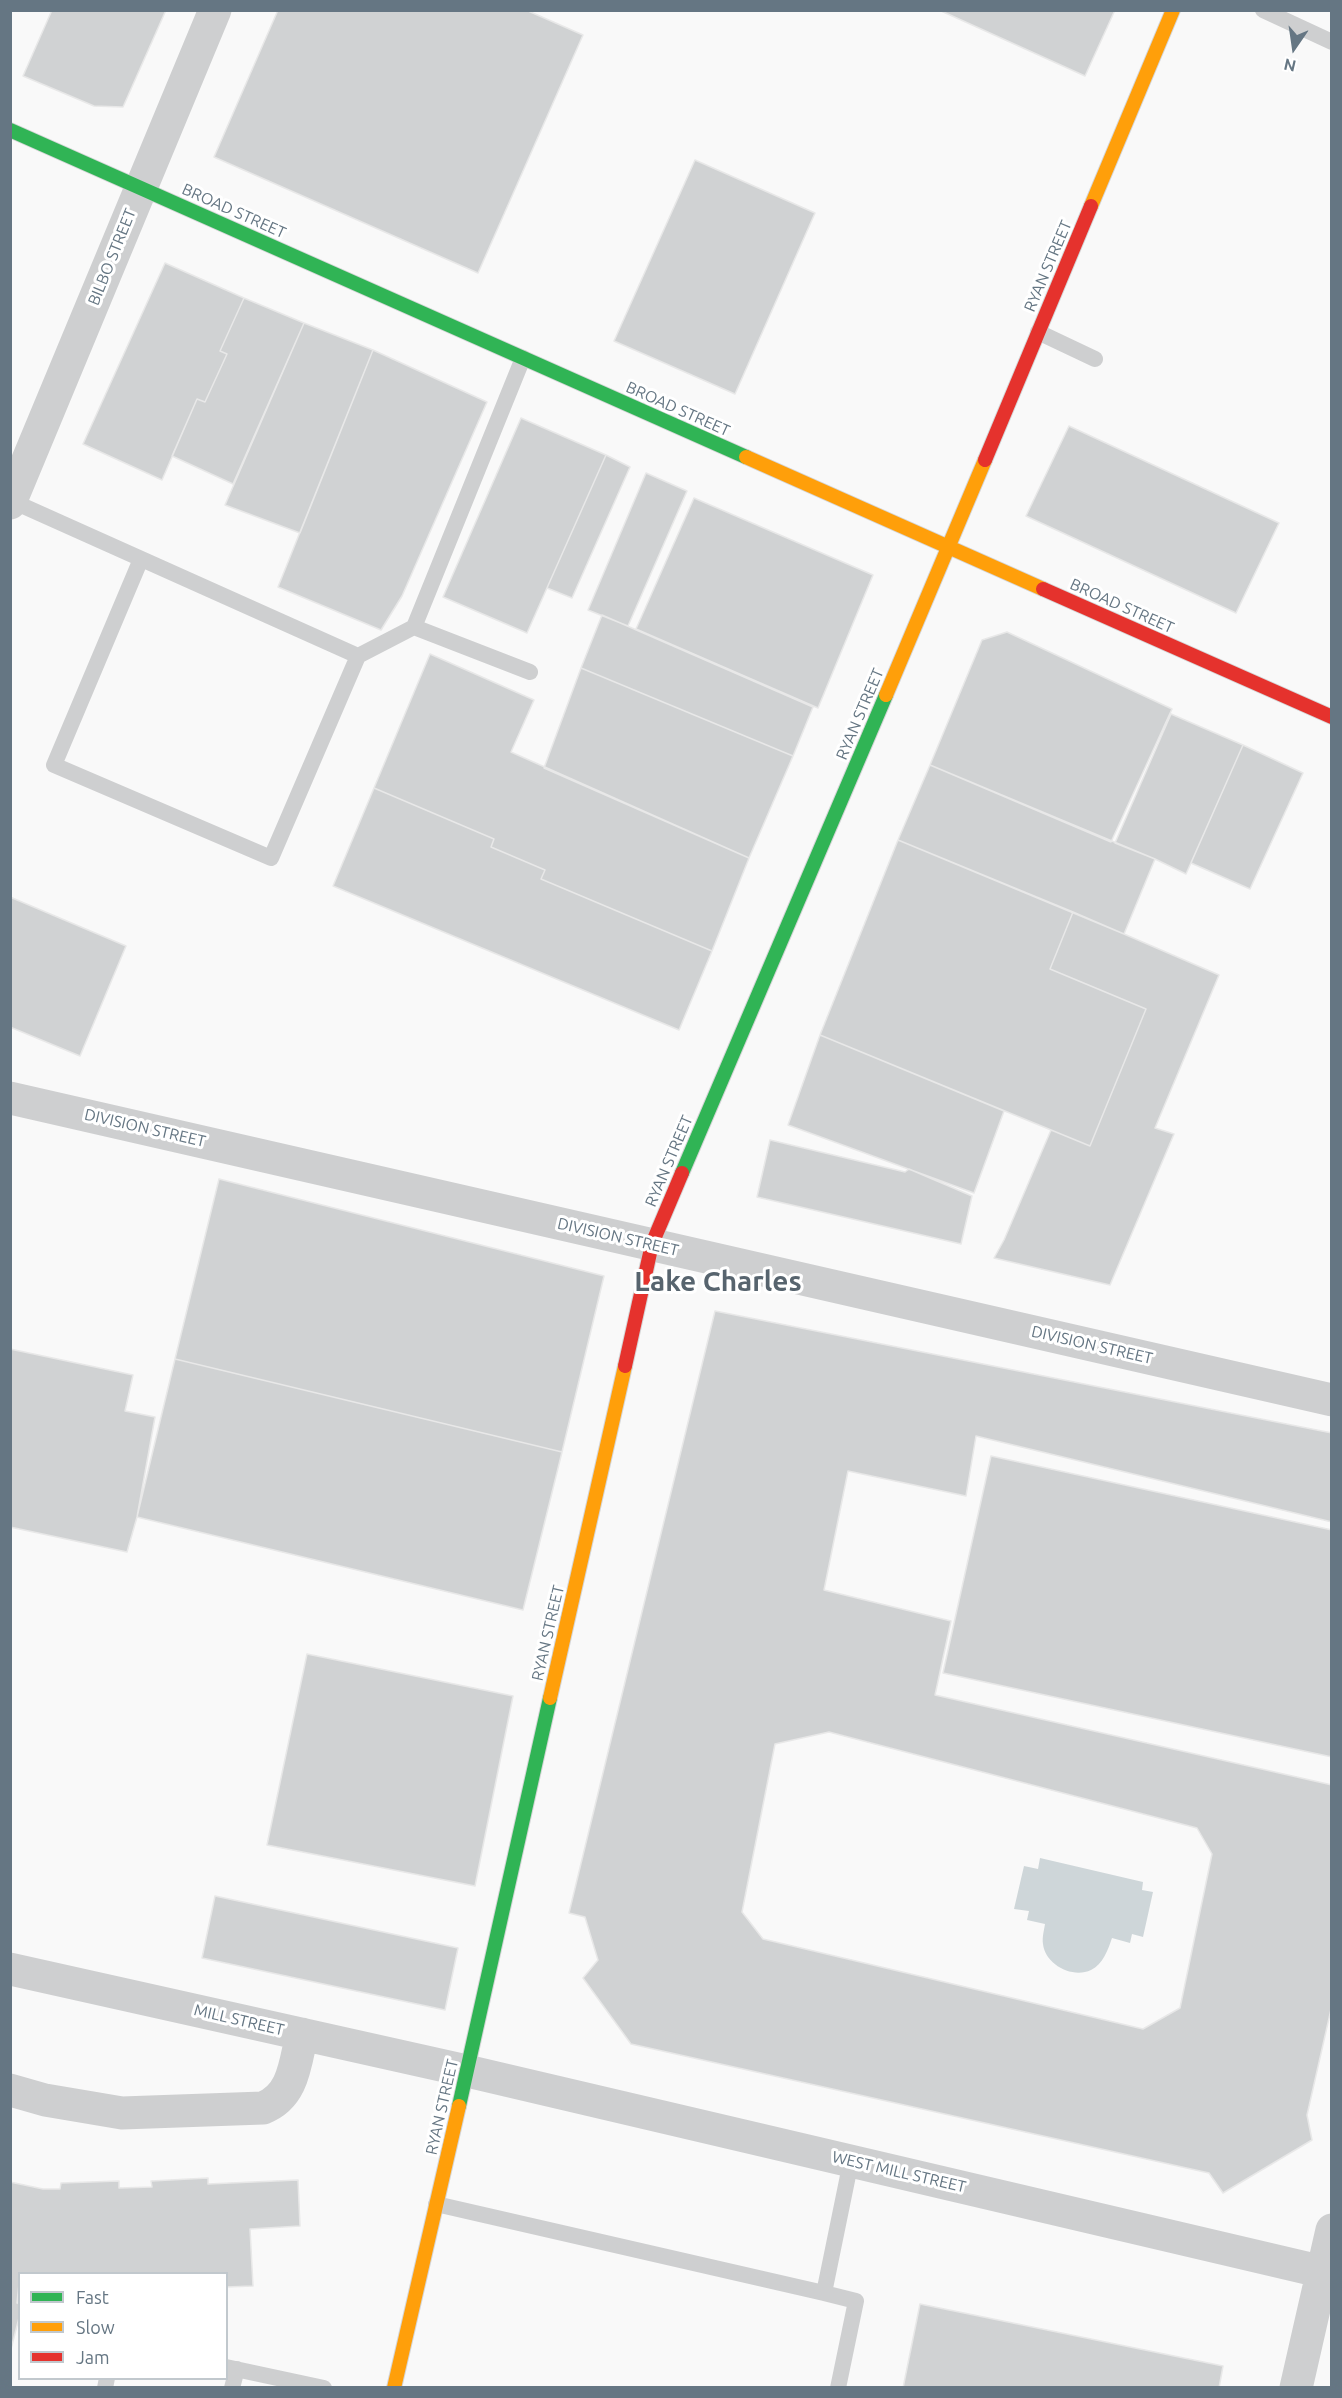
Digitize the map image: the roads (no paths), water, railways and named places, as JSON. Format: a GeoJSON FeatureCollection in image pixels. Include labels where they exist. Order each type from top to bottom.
{"type":"FeatureCollection","features":[{"type":"Feature","properties":{"kind":"main road","name":"RYAN STREET"},"geometry":{"type":"LineString","coordinates":[[394,2388],[652,1244],[948,548],[1173,10]]}},
{"type":"Feature","properties":{"kind":"main road","name":"BROAD STREET"},"geometry":{"type":"LineString","coordinates":[[10,130],[1332,717]]}},
{"type":"Feature","properties":{"kind":"street","name":"BILBO STREET"},"geometry":{"type":"LineString","coordinates":[[11,502],[215,10]]}},
{"type":"Feature","properties":{"kind":"street","name":"DIVISION STREET"},"geometry":{"type":"LineString","coordinates":[[10,1098],[1332,1400]]}},
{"type":"Feature","properties":{"kind":"street","name":"MILL STREET"},"geometry":{"type":"LineString","coordinates":[[10,1969],[467,2071]]}},
{"type":"Feature","properties":{"kind":"street"},"geometry":{"type":"LineString","coordinates":[[10,2090],[45,2100],[122,2113],[262,2108],[272,2104],[286,2092],[302,2034]]}},
{"type":"Feature","properties":{"kind":"street","name":"WEST MILL STREET"},"geometry":{"type":"LineString","coordinates":[[467,2071],[1327,2273]]}},
{"type":"Feature","properties":{"kind":"street"},"geometry":{"type":"LineString","coordinates":[[1296,2388],[1327,2273],[1332,2230]]}},
{"type":"Feature","properties":{"kind":"lane"},"geometry":{"type":"LineString","coordinates":[[1263,10],[1332,42]]}},
{"type":"Feature","properties":{"kind":"lane"},"geometry":{"type":"LineString","coordinates":[[1038,332],[1095,358]]}},
{"type":"Feature","properties":{"kind":"lane"},"geometry":{"type":"LineString","coordinates":[[141,559],[54,765],[271,858],[358,657],[414,627],[523,358]]}},
{"type":"Feature","properties":{"kind":"lane"},"geometry":{"type":"LineString","coordinates":[[11,502],[358,657]]}},
{"type":"Feature","properties":{"kind":"lane"},"geometry":{"type":"LineString","coordinates":[[414,627],[530,672]]}},
{"type":"Feature","properties":{"kind":"lane"},"geometry":{"type":"LineString","coordinates":[[824,2293],[851,2161]]}},
{"type":"Feature","properties":{"kind":"lane"},"geometry":{"type":"LineString","coordinates":[[436,2204],[856,2301],[838,2388]]}},
{"type":"Feature","properties":{"kind":"lane"},"geometry":{"type":"LineString","coordinates":[[232,2388],[232,2368],[324,2388]]}},
{"type":"Feature","properties":{"kind":"district","name":"Lake Charles"},"geometry":{"type":"Point","coordinates":[718,1282]}}]}
